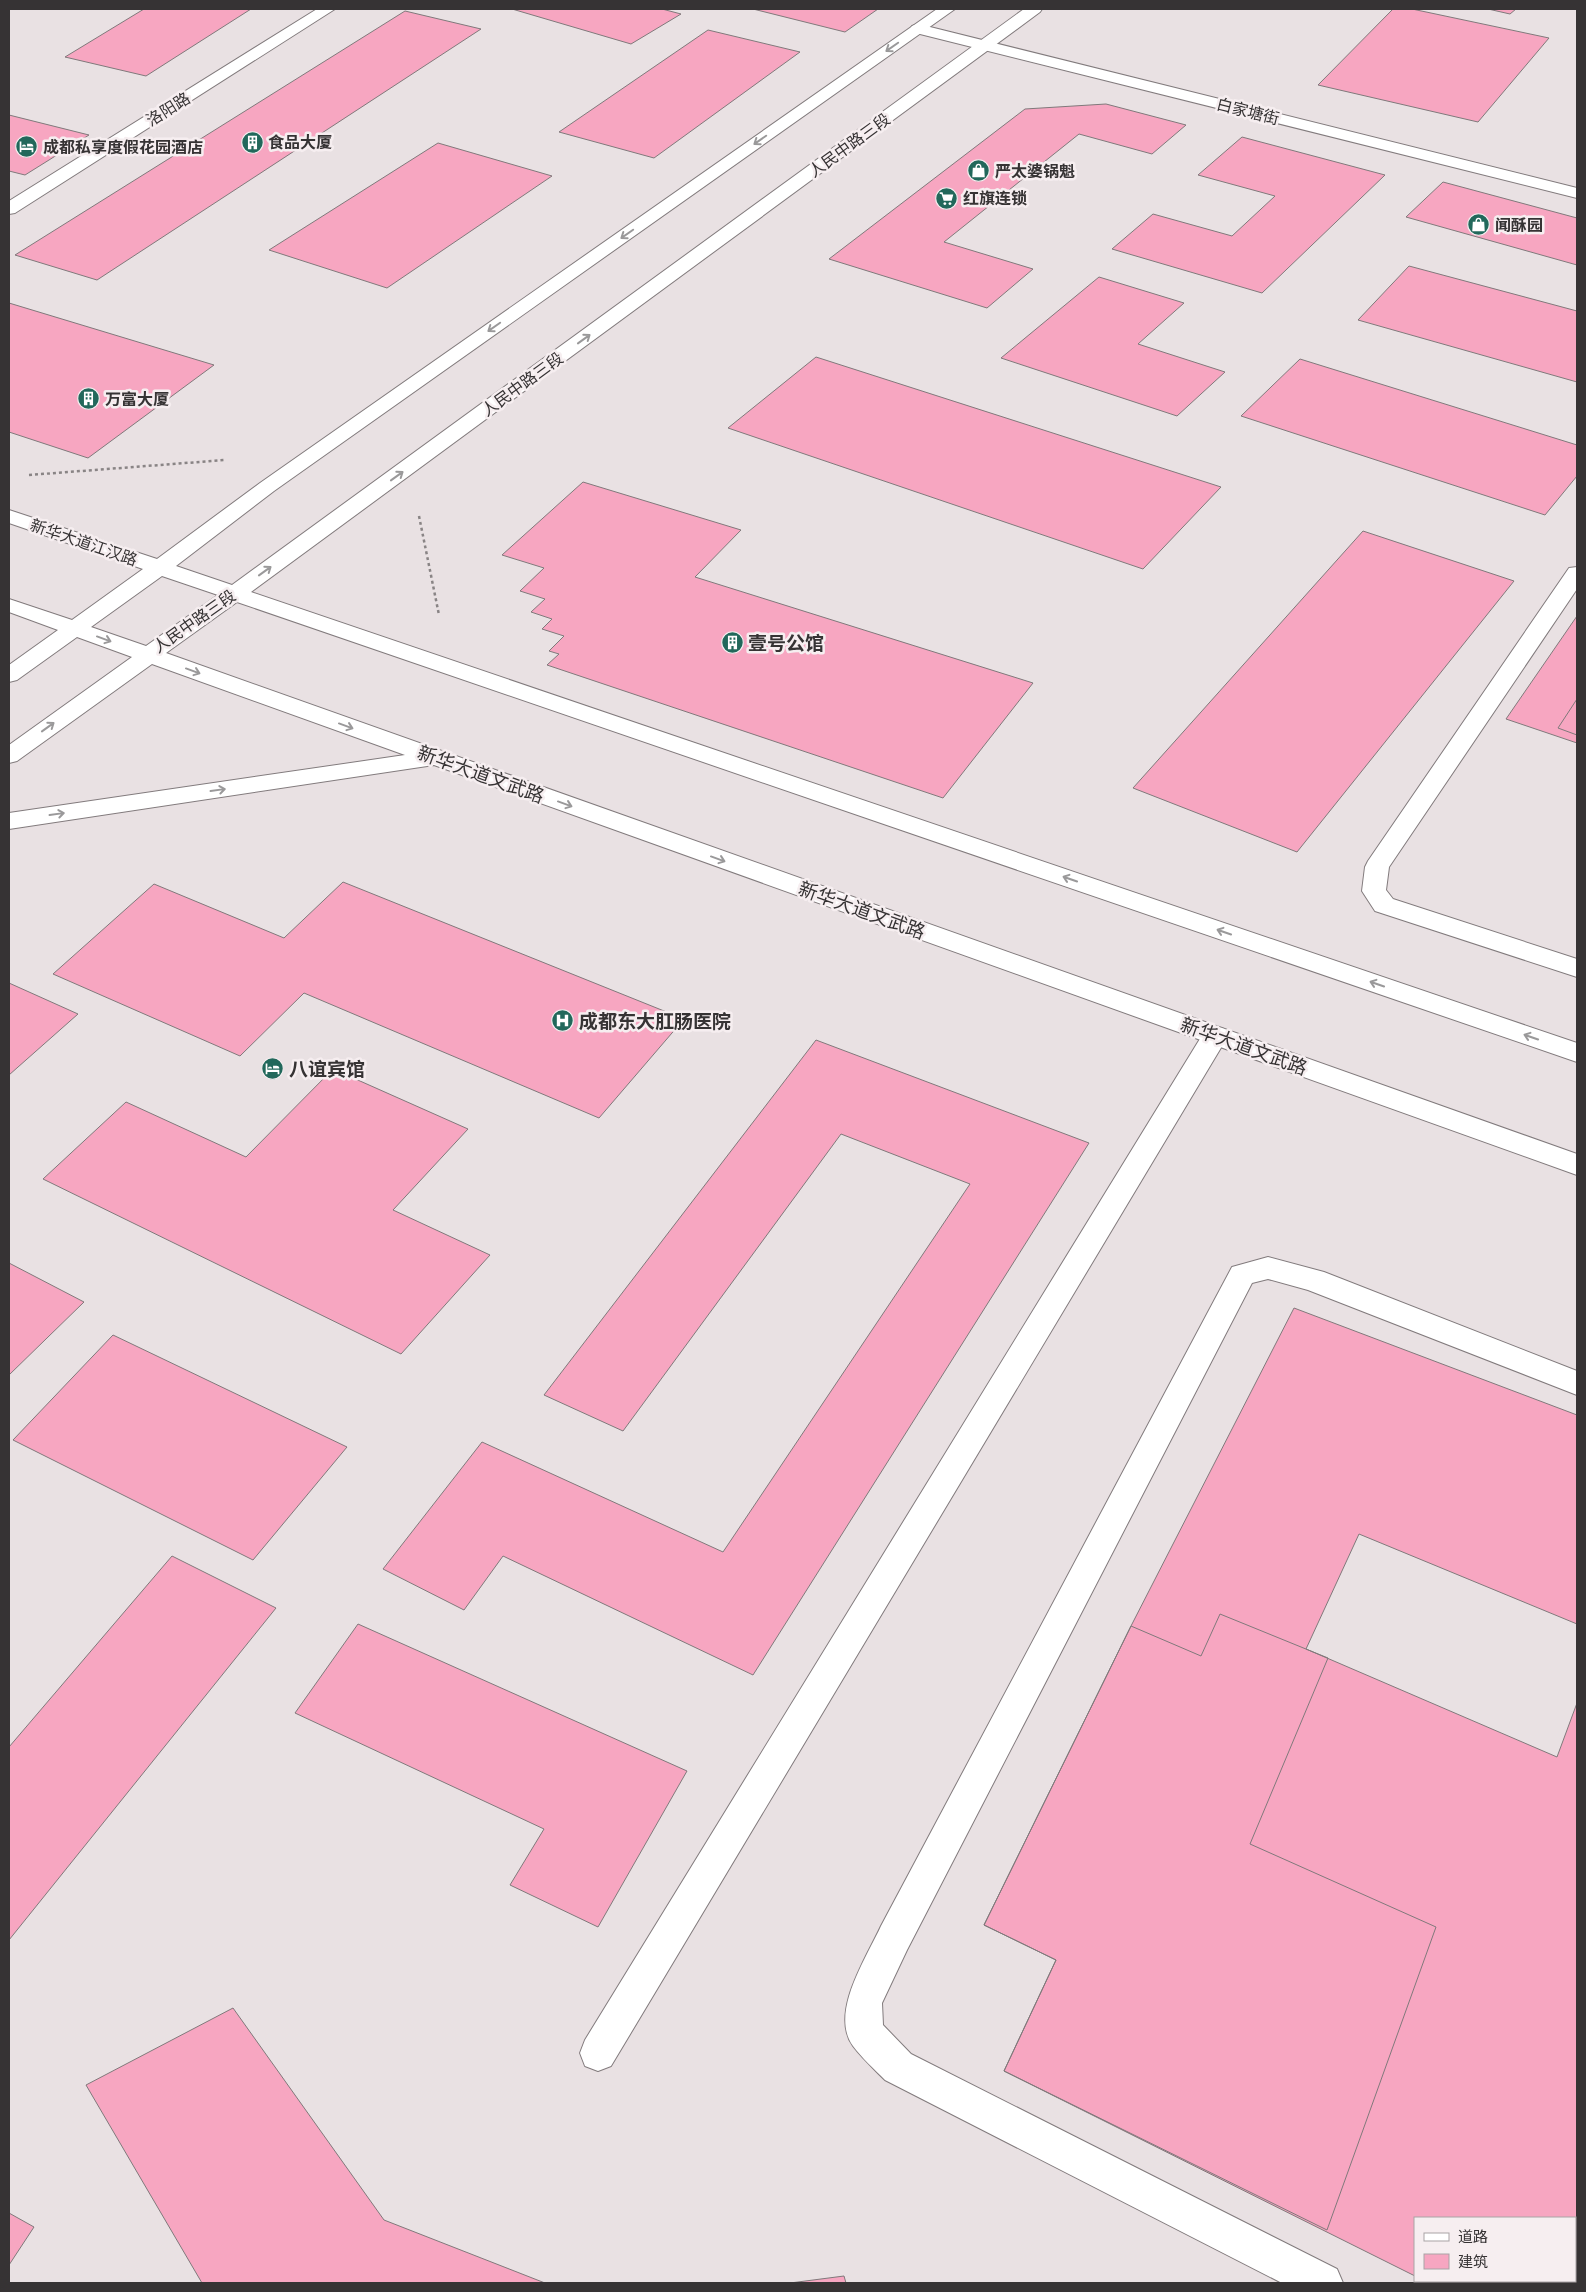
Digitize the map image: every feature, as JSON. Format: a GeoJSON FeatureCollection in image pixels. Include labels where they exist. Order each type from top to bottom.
{"type":"FeatureCollection","features":[{"type":"Feature","properties":{"kind":"main road","name":"洛阳路"},"geometry":{"type":"LineString","coordinates":[[9,209],[326,9]]}},
{"type":"Feature","properties":{"kind":"main road"},"geometry":{"type":"LineString","coordinates":[[9,675],[160,568],[283,476],[947,9]]}},
{"type":"Feature","properties":{"kind":"main road","name":"人民中路三段"},"geometry":{"type":"LineString","coordinates":[[9,756],[1034,9]]}},
{"type":"Feature","properties":{"kind":"main road","name":"白家塘街"},"geometry":{"type":"LineString","coordinates":[[918,29],[1577,193]]}},
{"type":"Feature","properties":{"kind":"main road","name":"新华大道江汉路"},"geometry":{"type":"LineString","coordinates":[[9,516],[160,568]]}},
{"type":"Feature","properties":{"kind":"main road"},"geometry":{"type":"LineString","coordinates":[[160,568],[1577,1053]]}},
{"type":"Feature","properties":{"kind":"main road"},"geometry":{"type":"LineString","coordinates":[[1577,573],[1377,867],[1374,891],[1384,905],[1577,968]]}},
{"type":"Feature","properties":{"kind":"main road"},"geometry":{"type":"LineString","coordinates":[[9,605],[147,654]]}},
{"type":"Feature","properties":{"kind":"main road","name":"新华大道文武路"},"geometry":{"type":"LineString","coordinates":[[147,654],[1577,1165]]}},
{"type":"Feature","properties":{"kind":"main road"},"geometry":{"type":"LineString","coordinates":[[9,821],[436,758]]}},
{"type":"Feature","properties":{"kind":"main road"},"geometry":{"type":"LineString","coordinates":[[598,2053],[1215,1036]]}},
{"type":"Feature","properties":{"kind":"main road"},"geometry":{"type":"LineString","coordinates":[[1322,2283],[898,2067],[865,2032],[864,2002],[894,1938],[1242,1275],[1268,1268],[1314,1280],[1577,1383]]}},
{"type":"Feature","properties":{"kind":"path"},"geometry":{"type":"LineString","coordinates":[[28,475],[226,460]]}},
{"type":"Feature","properties":{"kind":"path"},"geometry":{"type":"LineString","coordinates":[[408,467],[450,667]]}},
{"type":"Feature","properties":{"kind":"building"},"geometry":{"type":"Polygon","coordinates":[[[144,9],[251,9],[146,76],[65,57],[144,9]]]}},
{"type":"Feature","properties":{"kind":"building"},"geometry":{"type":"Polygon","coordinates":[[[512,9],[662,9],[681,14],[631,44],[512,9]]]}},
{"type":"Feature","properties":{"kind":"building"},"geometry":{"type":"Polygon","coordinates":[[[753,9],[878,9],[845,32],[753,9]]]}},
{"type":"Feature","properties":{"kind":"building"},"geometry":{"type":"Polygon","coordinates":[[[1393,9],[1412,9],[1549,38],[1478,122],[1318,85],[1393,9]]]}},
{"type":"Feature","properties":{"kind":"building"},"geometry":{"type":"Polygon","coordinates":[[[1488,9],[1516,9],[1510,14],[1488,9]]]}},
{"type":"Feature","properties":{"kind":"building","name":"食品大厦"},"geometry":{"type":"Polygon","coordinates":[[[405,11],[481,29],[97,280],[15,255],[405,11]]]}},
{"type":"Feature","properties":{"kind":"building"},"geometry":{"type":"Polygon","coordinates":[[[708,30],[800,52],[654,158],[559,132],[708,30]]]}},
{"type":"Feature","properties":{"kind":"building"},"geometry":{"type":"Polygon","coordinates":[[[1106,104],[1186,125],[1152,154],[1079,134],[944,242],[1033,269],[987,308],[829,259],[1025,109],[1106,104]]]}},
{"type":"Feature","properties":{"kind":"building"},"geometry":{"type":"Polygon","coordinates":[[[9,115],[89,135],[25,175],[9,171],[9,115]]]}},
{"type":"Feature","properties":{"kind":"building"},"geometry":{"type":"Polygon","coordinates":[[[1242,137],[1385,175],[1262,293],[1112,249],[1153,214],[1232,236],[1275,196],[1198,175],[1242,137]]]}},
{"type":"Feature","properties":{"kind":"building"},"geometry":{"type":"Polygon","coordinates":[[[438,143],[552,176],[387,288],[269,250],[438,143]]]}},
{"type":"Feature","properties":{"kind":"building"},"geometry":{"type":"Polygon","coordinates":[[[1443,182],[1577,218],[1577,265],[1406,217],[1443,182]]]}},
{"type":"Feature","properties":{"kind":"building"},"geometry":{"type":"Polygon","coordinates":[[[1409,266],[1577,311],[1577,382],[1358,320],[1409,266]]]}},
{"type":"Feature","properties":{"kind":"building"},"geometry":{"type":"Polygon","coordinates":[[[1099,277],[1184,303],[1138,344],[1225,372],[1177,416],[1001,358],[1099,277]]]}},
{"type":"Feature","properties":{"kind":"building","name":"万富大厦"},"geometry":{"type":"Polygon","coordinates":[[[9,303],[214,365],[88,458],[9,432],[9,303]]]}},
{"type":"Feature","properties":{"kind":"building"},"geometry":{"type":"Polygon","coordinates":[[[816,357],[1221,487],[1143,569],[728,428],[816,357]]]}},
{"type":"Feature","properties":{"kind":"building"},"geometry":{"type":"Polygon","coordinates":[[[1300,359],[1577,445],[1577,476],[1545,515],[1241,416],[1300,359]]]}},
{"type":"Feature","properties":{"kind":"building","name":"壹号公馆"},"geometry":{"type":"Polygon","coordinates":[[[583,482],[741,530],[695,577],[1033,683],[943,798],[547,665],[559,654],[549,651],[564,636],[542,629],[552,619],[531,612],[545,599],[520,591],[544,568],[502,555],[583,482]]]}},
{"type":"Feature","properties":{"kind":"building"},"geometry":{"type":"Polygon","coordinates":[[[1363,531],[1514,581],[1297,852],[1133,788],[1363,531]]]}},
{"type":"Feature","properties":{"kind":"building"},"geometry":{"type":"Polygon","coordinates":[[[1577,616],[1577,743],[1506,719],[1577,616]]]}},
{"type":"Feature","properties":{"kind":"building"},"geometry":{"type":"Polygon","coordinates":[[[1577,699],[1577,735],[1558,728],[1577,699]]]}},
{"type":"Feature","properties":{"kind":"building","name":"成都东大肛肠医院"},"geometry":{"type":"Polygon","coordinates":[[[343,882],[684,1019],[599,1118],[304,993],[240,1056],[53,974],[154,884],[284,938],[343,882]]]}},
{"type":"Feature","properties":{"kind":"building"},"geometry":{"type":"Polygon","coordinates":[[[9,983],[78,1014],[9,1075],[9,983]]]}},
{"type":"Feature","properties":{"kind":"building"},"geometry":{"type":"Polygon","coordinates":[[[816,1040],[1089,1143],[753,1675],[503,1556],[464,1610],[383,1569],[482,1442],[723,1552],[970,1184],[841,1134],[623,1431],[544,1395],[816,1040]]]}},
{"type":"Feature","properties":{"kind":"building"},"geometry":{"type":"Polygon","coordinates":[[[333,1069],[468,1129],[393,1210],[490,1255],[401,1354],[43,1179],[126,1102],[246,1157],[333,1069]]]}},
{"type":"Feature","properties":{"kind":"building"},"geometry":{"type":"Polygon","coordinates":[[[9,1263],[84,1302],[9,1375],[9,1263]]]}},
{"type":"Feature","properties":{"kind":"building"},"geometry":{"type":"Polygon","coordinates":[[[1294,1308],[1577,1415],[1577,1624],[1359,1534],[1306,1649],[1557,1757],[1577,1703],[1577,2283],[1426,2282],[1576,2282],[1576,2217],[1414,2217],[1414,2276],[1004,2071],[1056,1960],[984,1925],[1131,1626],[1294,1308]]]}},
{"type":"Feature","properties":{"kind":"building"},"geometry":{"type":"Polygon","coordinates":[[[113,1335],[347,1447],[253,1560],[13,1440],[113,1335]]]}},
{"type":"Feature","properties":{"kind":"building"},"geometry":{"type":"Polygon","coordinates":[[[172,1556],[276,1608],[9,1940],[9,1747],[172,1556]]]}},
{"type":"Feature","properties":{"kind":"building"},"geometry":{"type":"Polygon","coordinates":[[[1220,1614],[1328,1658],[1250,1844],[1436,1927],[1327,2230],[1004,2071],[1056,1960],[984,1925],[1131,1626],[1201,1656],[1220,1614]]]}},
{"type":"Feature","properties":{"kind":"building"},"geometry":{"type":"Polygon","coordinates":[[[358,1624],[687,1771],[598,1927],[510,1885],[544,1829],[295,1713],[358,1624]]]}},
{"type":"Feature","properties":{"kind":"building"},"geometry":{"type":"Polygon","coordinates":[[[233,2008],[384,2220],[545,2283],[202,2283],[86,2085],[233,2008]]]}},
{"type":"Feature","properties":{"kind":"building"},"geometry":{"type":"Polygon","coordinates":[[[9,2213],[34,2227],[9,2265],[9,2213]]]}},
{"type":"Feature","properties":{"kind":"building"},"geometry":{"type":"Polygon","coordinates":[[[844,2276],[846,2283],[790,2283],[844,2276]]]}},
{"type":"Feature","properties":{"kind":"place","name":"食品大厦"},"geometry":{"type":"Point","coordinates":[252,142]}},
{"type":"Feature","properties":{"kind":"place","name":"成都私享度假花园酒店"},"geometry":{"type":"Point","coordinates":[27,147]}},
{"type":"Feature","properties":{"kind":"place","name":"严太婆锅魁"},"geometry":{"type":"Point","coordinates":[979,171]}},
{"type":"Feature","properties":{"kind":"place","name":"红旗连锁"},"geometry":{"type":"Point","coordinates":[947,198]}},
{"type":"Feature","properties":{"kind":"place","name":"闻酥园"},"geometry":{"type":"Point","coordinates":[1479,225]}},
{"type":"Feature","properties":{"kind":"place","name":"万富大厦"},"geometry":{"type":"Point","coordinates":[89,399]}},
{"type":"Feature","properties":{"kind":"place","name":"壹号公馆"},"geometry":{"type":"Point","coordinates":[732,643]}},
{"type":"Feature","properties":{"kind":"place","name":"成都东大肛肠医院"},"geometry":{"type":"Point","coordinates":[563,1021]}},
{"type":"Feature","properties":{"kind":"place","name":"八谊宾馆"},"geometry":{"type":"Point","coordinates":[273,1069]}}]}
